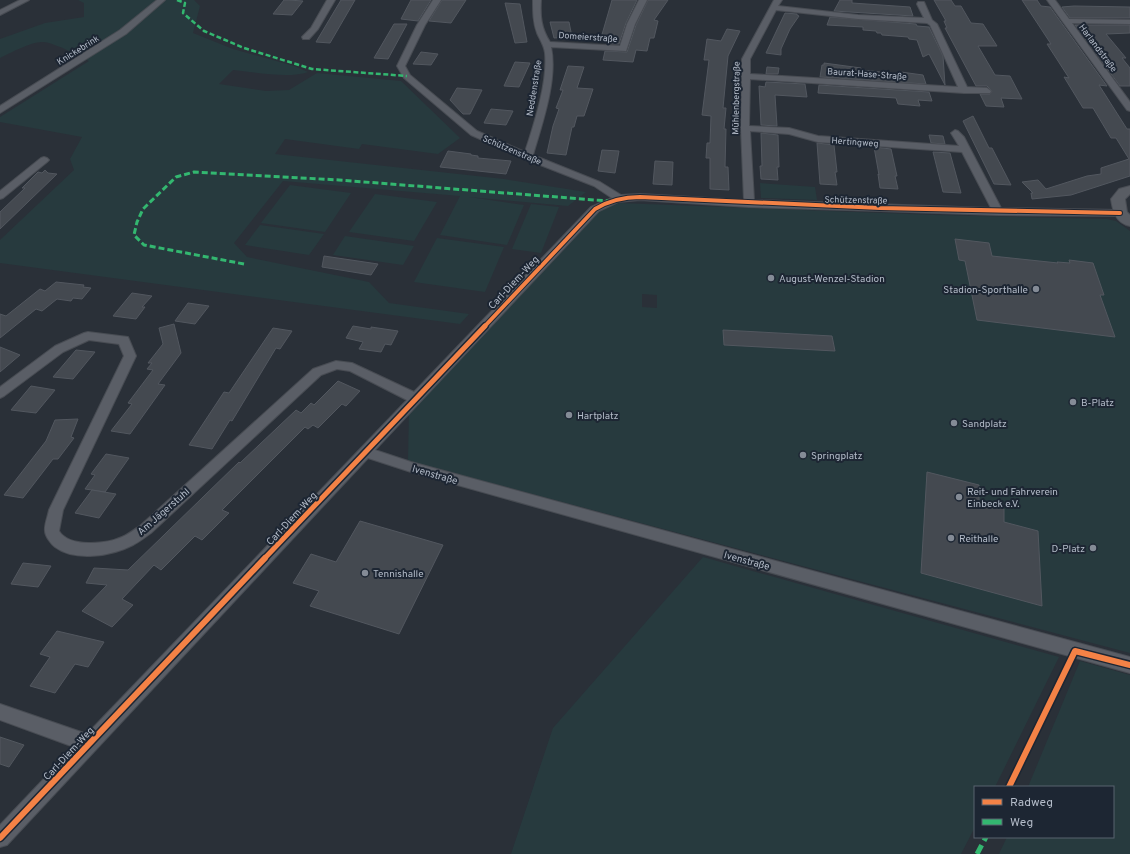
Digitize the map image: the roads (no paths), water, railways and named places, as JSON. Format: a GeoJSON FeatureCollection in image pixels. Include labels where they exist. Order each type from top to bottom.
{"type":"FeatureCollection","features":[{"type":"Feature","properties":{"kind":"street"},"geometry":{"type":"LineString","coordinates":[[0,13],[25,0]]}},
{"type":"Feature","properties":{"kind":"street","name":"Knickebrink"},"geometry":{"type":"LineString","coordinates":[[0,110],[123,32],[161,0]]}},
{"type":"Feature","properties":{"kind":"street"},"geometry":{"type":"LineString","coordinates":[[306,37],[314,29],[331,0]]}},
{"type":"Feature","properties":{"kind":"street","name":"Schützenstraße"},"geometry":{"type":"LineString","coordinates":[[437,0],[401,66],[407,76],[474,133],[528,157],[597,184],[619,198]]}},
{"type":"Feature","properties":{"kind":"street","name":"Neddenstraße"},"geometry":{"type":"LineString","coordinates":[[528,157],[542,111],[549,54],[547,44],[541,34],[536,17],[537,0]]}},
{"type":"Feature","properties":{"kind":"street","name":"Domeierstraße"},"geometry":{"type":"LineString","coordinates":[[547,44],[623,49],[631,24],[643,0]]}},
{"type":"Feature","properties":{"kind":"street","name":"Harlandstraße"},"geometry":{"type":"LineString","coordinates":[[1051,0],[1130,108]]}},
{"type":"Feature","properties":{"kind":"street"},"geometry":{"type":"LineString","coordinates":[[776,4],[858,17],[929,21]]}},
{"type":"Feature","properties":{"kind":"street","name":"Mühlenbergstraße"},"geometry":{"type":"LineString","coordinates":[[749,204],[745,128],[746,59],[776,4]]}},
{"type":"Feature","properties":{"kind":"street"},"geometry":{"type":"LineString","coordinates":[[921,4],[929,21],[933,24],[964,90]]}},
{"type":"Feature","properties":{"kind":"street"},"geometry":{"type":"LineString","coordinates":[[1066,21],[1130,22]]}},
{"type":"Feature","properties":{"kind":"street","name":"Baurat-Hase-Straße"},"geometry":{"type":"LineString","coordinates":[[745,76],[987,91]]}},
{"type":"Feature","properties":{"kind":"street","name":"Hertingweg"},"geometry":{"type":"LineString","coordinates":[[745,128],[789,131],[818,139],[965,149]]}},
{"type":"Feature","properties":{"kind":"street"},"geometry":{"type":"LineString","coordinates":[[955,133],[959,137],[998,212]]}},
{"type":"Feature","properties":{"kind":"street"},"geometry":{"type":"LineString","coordinates":[[0,196],[44,160]]}},
{"type":"Feature","properties":{"kind":"street","name":"Schützenstraße"},"geometry":{"type":"LineString","coordinates":[[595,209],[608,200],[640,197],[749,204],[998,212],[1126,219],[1118,199],[1124,192],[1130,190]]}},
{"type":"Feature","properties":{"kind":"street","name":"Carl-Diem-Weg"},"geometry":{"type":"LineString","coordinates":[[0,838],[595,209]]}},
{"type":"Feature","properties":{"kind":"street","name":"Am Jägerstuhl"},"geometry":{"type":"LineString","coordinates":[[0,393],[59,349],[88,336],[124,340],[130,356],[56,510],[52,532],[58,541],[70,546],[87,549],[108,547],[126,541],[146,529],[317,372],[336,365],[352,367],[415,398]]}},
{"type":"Feature","properties":{"kind":"street","name":"Ivenstraße"},"geometry":{"type":"LineString","coordinates":[[365,452],[411,467],[1130,665]]}},
{"type":"Feature","properties":{"kind":"street"},"geometry":{"type":"LineString","coordinates":[[0,712],[90,744]]}},
{"type":"Feature","properties":{"kind":"place","name":"August-Wenzel-Stadion"},"geometry":{"type":"Point","coordinates":[771,278]}},
{"type":"Feature","properties":{"kind":"place","name":"Stadion-Sporthalle"},"geometry":{"type":"Point","coordinates":[1036,289]}},
{"type":"Feature","properties":{"kind":"place","name":"B-Platz"},"geometry":{"type":"Point","coordinates":[1073,402]}},
{"type":"Feature","properties":{"kind":"place","name":"Hartplatz"},"geometry":{"type":"Point","coordinates":[569,415]}},
{"type":"Feature","properties":{"kind":"place","name":"Sandplatz"},"geometry":{"type":"Point","coordinates":[954,423]}},
{"type":"Feature","properties":{"kind":"place","name":"Springplatz"},"geometry":{"type":"Point","coordinates":[803,455]}},
{"type":"Feature","properties":{"kind":"place","name":"Reit- und Fahrverein Einbeck e.V."},"geometry":{"type":"Point","coordinates":[959,497]}},
{"type":"Feature","properties":{"kind":"place","name":"Reithalle"},"geometry":{"type":"Point","coordinates":[951,538]}},
{"type":"Feature","properties":{"kind":"place","name":"D-Platz"},"geometry":{"type":"Point","coordinates":[1093,548]}},
{"type":"Feature","properties":{"kind":"place","name":"Tennishalle"},"geometry":{"type":"Point","coordinates":[365,573]}}]}
